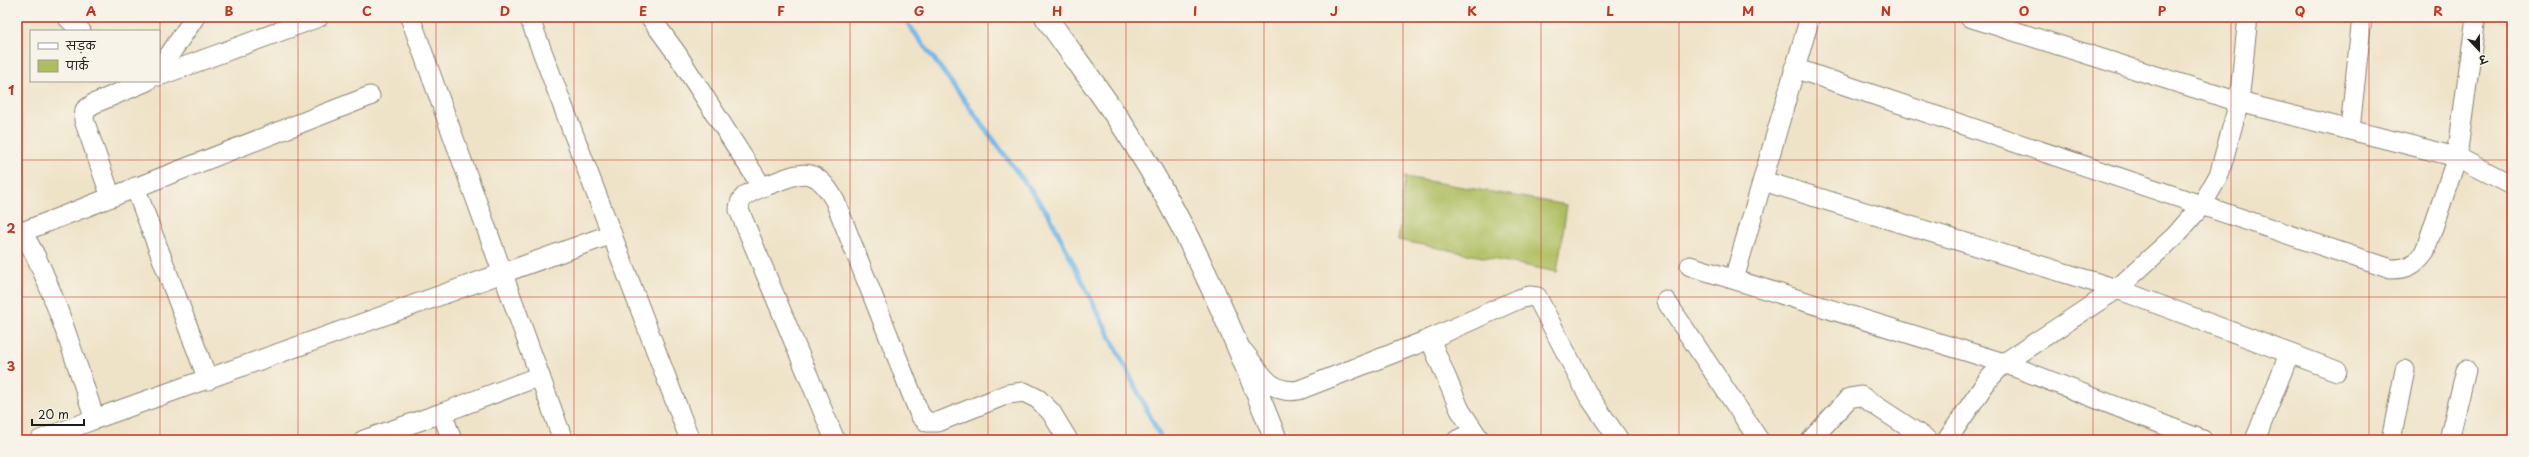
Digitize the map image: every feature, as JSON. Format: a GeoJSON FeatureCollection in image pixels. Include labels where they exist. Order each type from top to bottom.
{"type":"FeatureCollection","features":[{"type":"Feature","properties":{"kind":"street"},"geometry":{"type":"LineString","coordinates":[[67,17],[80,30]]}},
{"type":"Feature","properties":{"kind":"street"},"geometry":{"type":"LineString","coordinates":[[160,69],[195,17]]}},
{"type":"Feature","properties":{"kind":"street"},"geometry":{"type":"LineString","coordinates":[[160,76],[319,17]]}},
{"type":"Feature","properties":{"kind":"street"},"geometry":{"type":"LineString","coordinates":[[410,17],[504,272],[563,440]]}},
{"type":"Feature","properties":{"kind":"street"},"geometry":{"type":"LineString","coordinates":[[529,17],[690,440]]}},
{"type":"Feature","properties":{"kind":"street"},"geometry":{"type":"LineString","coordinates":[[650,17],[677,54],[762,187]]}},
{"type":"Feature","properties":{"kind":"street"},"geometry":{"type":"LineString","coordinates":[[1046,17],[1134,143],[1186,237],[1236,342],[1276,440]]}},
{"type":"Feature","properties":{"kind":"street"},"geometry":{"type":"LineString","coordinates":[[1734,280],[1794,68],[1810,17]]}},
{"type":"Feature","properties":{"kind":"street"},"geometry":{"type":"LineString","coordinates":[[1969,17],[2239,102],[2457,157],[2512,185]]}},
{"type":"Feature","properties":{"kind":"street"},"geometry":{"type":"LineString","coordinates":[[1947,440],[1987,381],[2004,363],[2117,289],[2175,236],[2202,205],[2219,175],[2239,102],[2248,17]]}},
{"type":"Feature","properties":{"kind":"street"},"geometry":{"type":"LineString","coordinates":[[2350,129],[2362,17]]}},
{"type":"Feature","properties":{"kind":"street"},"geometry":{"type":"LineString","coordinates":[[1794,68],[2391,269],[2405,269],[2416,264],[2425,251],[2457,157],[2476,17]]}},
{"type":"Feature","properties":{"kind":"street"},"geometry":{"type":"LineString","coordinates":[[111,197],[84,120],[86,110],[93,104],[138,83]]}},
{"type":"Feature","properties":{"kind":"street"},"geometry":{"type":"LineString","coordinates":[[95,419],[38,259],[20,231],[370,96]]}},
{"type":"Feature","properties":{"kind":"street"},"geometry":{"type":"LineString","coordinates":[[835,440],[740,210],[739,202],[743,196],[762,187],[804,173],[817,176],[827,185],[835,201],[920,415],[927,422],[938,422],[1008,394],[1024,392],[1038,399],[1051,412],[1068,440]]}},
{"type":"Feature","properties":{"kind":"street"},"geometry":{"type":"LineString","coordinates":[[1763,181],[2117,289],[2337,371]]}},
{"type":"Feature","properties":{"kind":"street"},"geometry":{"type":"LineString","coordinates":[[135,187],[208,380]]}},
{"type":"Feature","properties":{"kind":"street"},"geometry":{"type":"LineString","coordinates":[[40,440],[612,234]]}},
{"type":"Feature","properties":{"kind":"street"},"geometry":{"type":"LineString","coordinates":[[1690,266],[2004,363],[2203,440]]}},
{"type":"Feature","properties":{"kind":"street"},"geometry":{"type":"LineString","coordinates":[[1236,342],[1270,384],[1278,389],[1288,392],[1299,390],[1430,340],[1519,298],[1530,296],[1537,297],[1588,395],[1619,440]]}},
{"type":"Feature","properties":{"kind":"street"},"geometry":{"type":"LineString","coordinates":[[1666,301],[1759,440]]}},
{"type":"Feature","properties":{"kind":"street"},"geometry":{"type":"LineString","coordinates":[[1430,340],[1460,410],[1470,438]]}},
{"type":"Feature","properties":{"kind":"street"},"geometry":{"type":"LineString","coordinates":[[2255,440],[2289,354]]}},
{"type":"Feature","properties":{"kind":"street"},"geometry":{"type":"LineString","coordinates":[[2390,440],[2405,370]]}},
{"type":"Feature","properties":{"kind":"street"},"geometry":{"type":"LineString","coordinates":[[2449,440],[2466,370]]}},
{"type":"Feature","properties":{"kind":"street"},"geometry":{"type":"LineString","coordinates":[[364,440],[442,413],[540,376]]}},
{"type":"Feature","properties":{"kind":"street"},"geometry":{"type":"LineString","coordinates":[[1811,440],[1849,398],[1861,396],[1928,440]]}},
{"type":"Feature","properties":{"kind":"street"},"geometry":{"type":"LineString","coordinates":[[442,413],[452,440]]}},
{"type":"Feature","properties":{"kind":"green space"},"geometry":{"type":"Polygon","coordinates":[[[1405,177],[1567,205],[1557,272],[1398,240],[1405,177]]]}},
{"type":"Feature","properties":{"kind":"waterway"},"geometry":{"type":"LineString","coordinates":[[903,17],[1049,215],[1162,440]]}}]}
